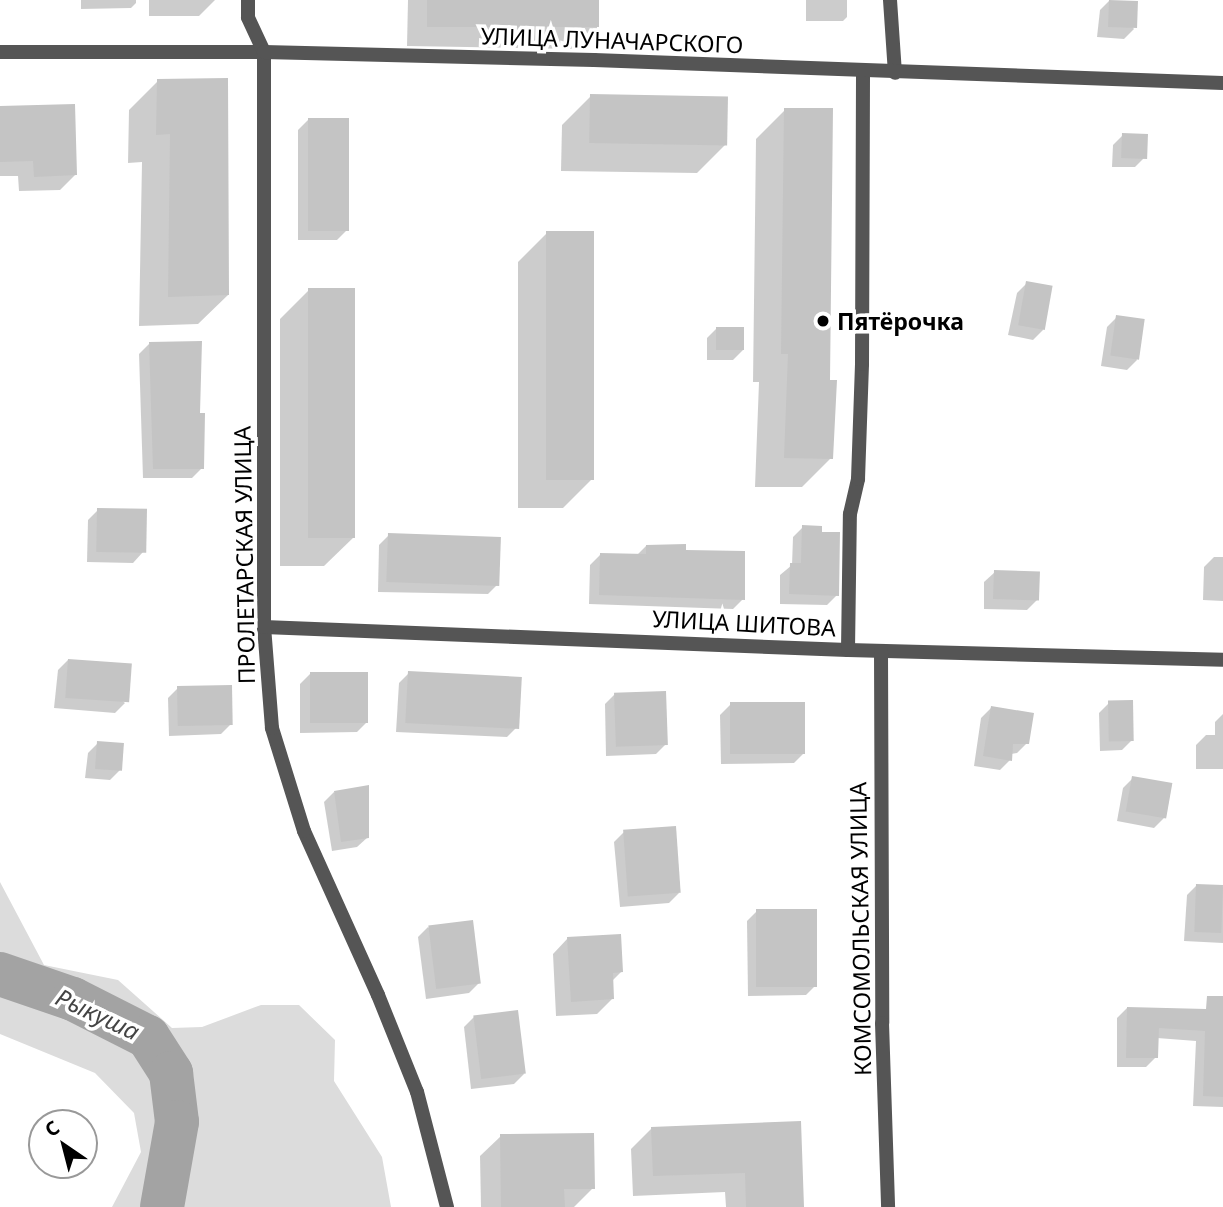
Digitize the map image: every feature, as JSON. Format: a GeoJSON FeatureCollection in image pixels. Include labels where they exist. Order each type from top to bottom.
{"type":"FeatureCollection","features":[{"type":"Feature","properties":{"kind":"street","name":"ПРОЛЕТАРСКАЯ УЛИЦА"},"geometry":{"type":"LineString","coordinates":[[248,0],[248,17],[264,52],[264,628],[272,728],[304,831],[378,995],[417,1092],[447,1207]]}},
{"type":"Feature","properties":{"kind":"street"},"geometry":{"type":"LineString","coordinates":[[891,0],[895,73]]}},
{"type":"Feature","properties":{"kind":"street","name":"УЛИЦА ЛУНАЧАРСКОГО"},"geometry":{"type":"LineString","coordinates":[[0,51],[264,52],[594,60],[863,72],[1223,83]]}},
{"type":"Feature","properties":{"kind":"street"},"geometry":{"type":"LineString","coordinates":[[848,650],[850,514],[858,479],[862,365],[863,72]]}},
{"type":"Feature","properties":{"kind":"street","name":"УЛИЦА ШИТОВА"},"geometry":{"type":"LineString","coordinates":[[264,628],[848,650],[1223,660]]}},
{"type":"Feature","properties":{"kind":"street","name":"КОМСОМОЛЬСКАЯ УЛИЦА"},"geometry":{"type":"LineString","coordinates":[[881,651],[883,1023],[888,1207]]}},
{"type":"Feature","properties":{"kind":"shaded area"},"geometry":{"type":"Polygon","coordinates":[[[0,882],[44,965],[118,980],[172,1028],[202,1027],[261,1005],[299,1005],[335,1040],[334,1081],[382,1157],[391,1207],[112,1207],[141,1152],[134,1113],[95,1073],[0,1034],[0,882]]]}},
{"type":"Feature","properties":{"kind":"building"},"geometry":{"type":"Polygon","coordinates":[[[427,0],[599,0],[599,27],[427,27],[427,0]]]}},
{"type":"Feature","properties":{"kind":"building"},"geometry":{"type":"Polygon","coordinates":[[[1109,0],[1138,1],[1137,28],[1108,27],[1109,0]]]}},
{"type":"Feature","properties":{"kind":"building"},"geometry":{"type":"Polygon","coordinates":[[[228,78],[229,295],[168,297],[170,134],[156,135],[157,79],[228,78]]]}},
{"type":"Feature","properties":{"kind":"building"},"geometry":{"type":"Polygon","coordinates":[[[590,94],[728,96],[727,145],[589,143],[590,94]]]}},
{"type":"Feature","properties":{"kind":"building"},"geometry":{"type":"Polygon","coordinates":[[[75,104],[77,175],[34,177],[33,161],[0,162],[0,106],[75,104]]]}},
{"type":"Feature","properties":{"kind":"building"},"geometry":{"type":"Polygon","coordinates":[[[784,108],[833,108],[830,380],[837,380],[833,459],[784,458],[788,354],[781,354],[784,108]]]}},
{"type":"Feature","properties":{"kind":"building"},"geometry":{"type":"Polygon","coordinates":[[[308,118],[349,118],[349,231],[308,231],[308,118]]]}},
{"type":"Feature","properties":{"kind":"building"},"geometry":{"type":"Polygon","coordinates":[[[1122,133],[1148,134],[1147,159],[1121,158],[1122,133]]]}},
{"type":"Feature","properties":{"kind":"building"},"geometry":{"type":"Polygon","coordinates":[[[546,231],[594,231],[594,480],[546,480],[546,231]]]}},
{"type":"Feature","properties":{"kind":"building"},"geometry":{"type":"Polygon","coordinates":[[[1026,281],[1053,286],[1045,330],[1018,325],[1026,281]]]}},
{"type":"Feature","properties":{"kind":"building"},"geometry":{"type":"Polygon","coordinates":[[[308,288],[355,288],[355,538],[308,538],[308,288]]]}},
{"type":"Feature","properties":{"kind":"building"},"geometry":{"type":"Polygon","coordinates":[[[1116,315],[1145,319],[1139,360],[1110,356],[1116,315]]]}},
{"type":"Feature","properties":{"kind":"building"},"geometry":{"type":"Polygon","coordinates":[[[716,327],[744,327],[744,350],[716,350],[716,327]]]}},
{"type":"Feature","properties":{"kind":"building"},"geometry":{"type":"Polygon","coordinates":[[[202,341],[200,413],[205,413],[204,469],[153,469],[149,342],[202,341]]]}},
{"type":"Feature","properties":{"kind":"building"},"geometry":{"type":"Polygon","coordinates":[[[97,508],[147,509],[146,553],[96,552],[97,508]]]}},
{"type":"Feature","properties":{"kind":"building"},"geometry":{"type":"Polygon","coordinates":[[[802,525],[822,526],[822,532],[840,532],[839,596],[789,594],[790,563],[801,563],[802,525]]]}},
{"type":"Feature","properties":{"kind":"building"},"geometry":{"type":"Polygon","coordinates":[[[388,533],[501,537],[499,586],[386,582],[388,533]]]}},
{"type":"Feature","properties":{"kind":"building"},"geometry":{"type":"Polygon","coordinates":[[[686,544],[686,550],[745,551],[745,600],[599,595],[600,553],[646,554],[646,545],[686,544]]]}},
{"type":"Feature","properties":{"kind":"building"},"geometry":{"type":"Polygon","coordinates":[[[994,570],[1040,572],[1039,601],[993,599],[994,570]]]}},
{"type":"Feature","properties":{"kind":"building"},"geometry":{"type":"Polygon","coordinates":[[[68,659],[132,663],[129,702],[65,698],[68,659]]]}},
{"type":"Feature","properties":{"kind":"building"},"geometry":{"type":"Polygon","coordinates":[[[408,671],[522,677],[519,729],[405,723],[408,671]]]}},
{"type":"Feature","properties":{"kind":"building"},"geometry":{"type":"Polygon","coordinates":[[[310,672],[368,672],[368,723],[310,723],[310,672]]]}},
{"type":"Feature","properties":{"kind":"building"},"geometry":{"type":"Polygon","coordinates":[[[232,685],[233,725],[178,726],[177,686],[232,685]]]}},
{"type":"Feature","properties":{"kind":"building"},"geometry":{"type":"Polygon","coordinates":[[[666,691],[668,745],[616,747],[614,693],[666,691]]]}},
{"type":"Feature","properties":{"kind":"building"},"geometry":{"type":"Polygon","coordinates":[[[1108,700],[1133,700],[1134,741],[1109,741],[1108,700]]]}},
{"type":"Feature","properties":{"kind":"building"},"geometry":{"type":"Polygon","coordinates":[[[730,702],[805,702],[805,754],[730,754],[730,702]]]}},
{"type":"Feature","properties":{"kind":"building"},"geometry":{"type":"Polygon","coordinates":[[[991,706],[1034,713],[1029,744],[1013,744],[1012,761],[983,756],[991,706]]]}},
{"type":"Feature","properties":{"kind":"building"},"geometry":{"type":"Polygon","coordinates":[[[97,741],[124,743],[122,771],[95,769],[97,741]]]}},
{"type":"Feature","properties":{"kind":"building"},"geometry":{"type":"Polygon","coordinates":[[[1132,776],[1172,783],[1166,819],[1126,811],[1132,776]]]}},
{"type":"Feature","properties":{"kind":"building"},"geometry":{"type":"Polygon","coordinates":[[[369,785],[369,838],[341,842],[334,791],[369,785]]]}},
{"type":"Feature","properties":{"kind":"building"},"geometry":{"type":"Polygon","coordinates":[[[676,826],[681,893],[628,897],[623,830],[676,826]]]}},
{"type":"Feature","properties":{"kind":"building"},"geometry":{"type":"Polygon","coordinates":[[[1196,884],[1223,885],[1221,933],[1194,932],[1196,884]]]}},
{"type":"Feature","properties":{"kind":"building"},"geometry":{"type":"Polygon","coordinates":[[[756,909],[817,909],[817,987],[756,987],[756,909]]]}},
{"type":"Feature","properties":{"kind":"building"},"geometry":{"type":"Polygon","coordinates":[[[473,920],[481,984],[436,989],[428,925],[473,920]]]}},
{"type":"Feature","properties":{"kind":"building"},"geometry":{"type":"Polygon","coordinates":[[[621,934],[623,972],[613,973],[614,999],[571,1002],[567,937],[621,934]]]}},
{"type":"Feature","properties":{"kind":"building"},"geometry":{"type":"Polygon","coordinates":[[[1207,996],[1223,996],[1223,1097],[1203,1096],[1205,1031],[1159,1028],[1158,1058],[1126,1058],[1127,1007],[1206,1009],[1207,996]]]}},
{"type":"Feature","properties":{"kind":"building"},"geometry":{"type":"Polygon","coordinates":[[[518,1010],[526,1074],[481,1079],[473,1015],[518,1010]]]}},
{"type":"Feature","properties":{"kind":"building"},"geometry":{"type":"Polygon","coordinates":[[[801,1121],[804,1207],[746,1207],[745,1173],[653,1176],[651,1127],[801,1121]]]}},
{"type":"Feature","properties":{"kind":"building"},"geometry":{"type":"Polygon","coordinates":[[[594,1133],[595,1189],[564,1189],[565,1207],[501,1207],[500,1134],[594,1133]]]}},
{"type":"Feature","properties":{"kind":"waterway","name":"Рыкуша"},"geometry":{"type":"LineString","coordinates":[[0,974],[73,999],[148,1037],[171,1073],[177,1122],[162,1207]]}},
{"type":"Feature","properties":{"kind":"place","name":"Пятёрочка"},"geometry":{"type":"Point","coordinates":[823,321]}}]}
